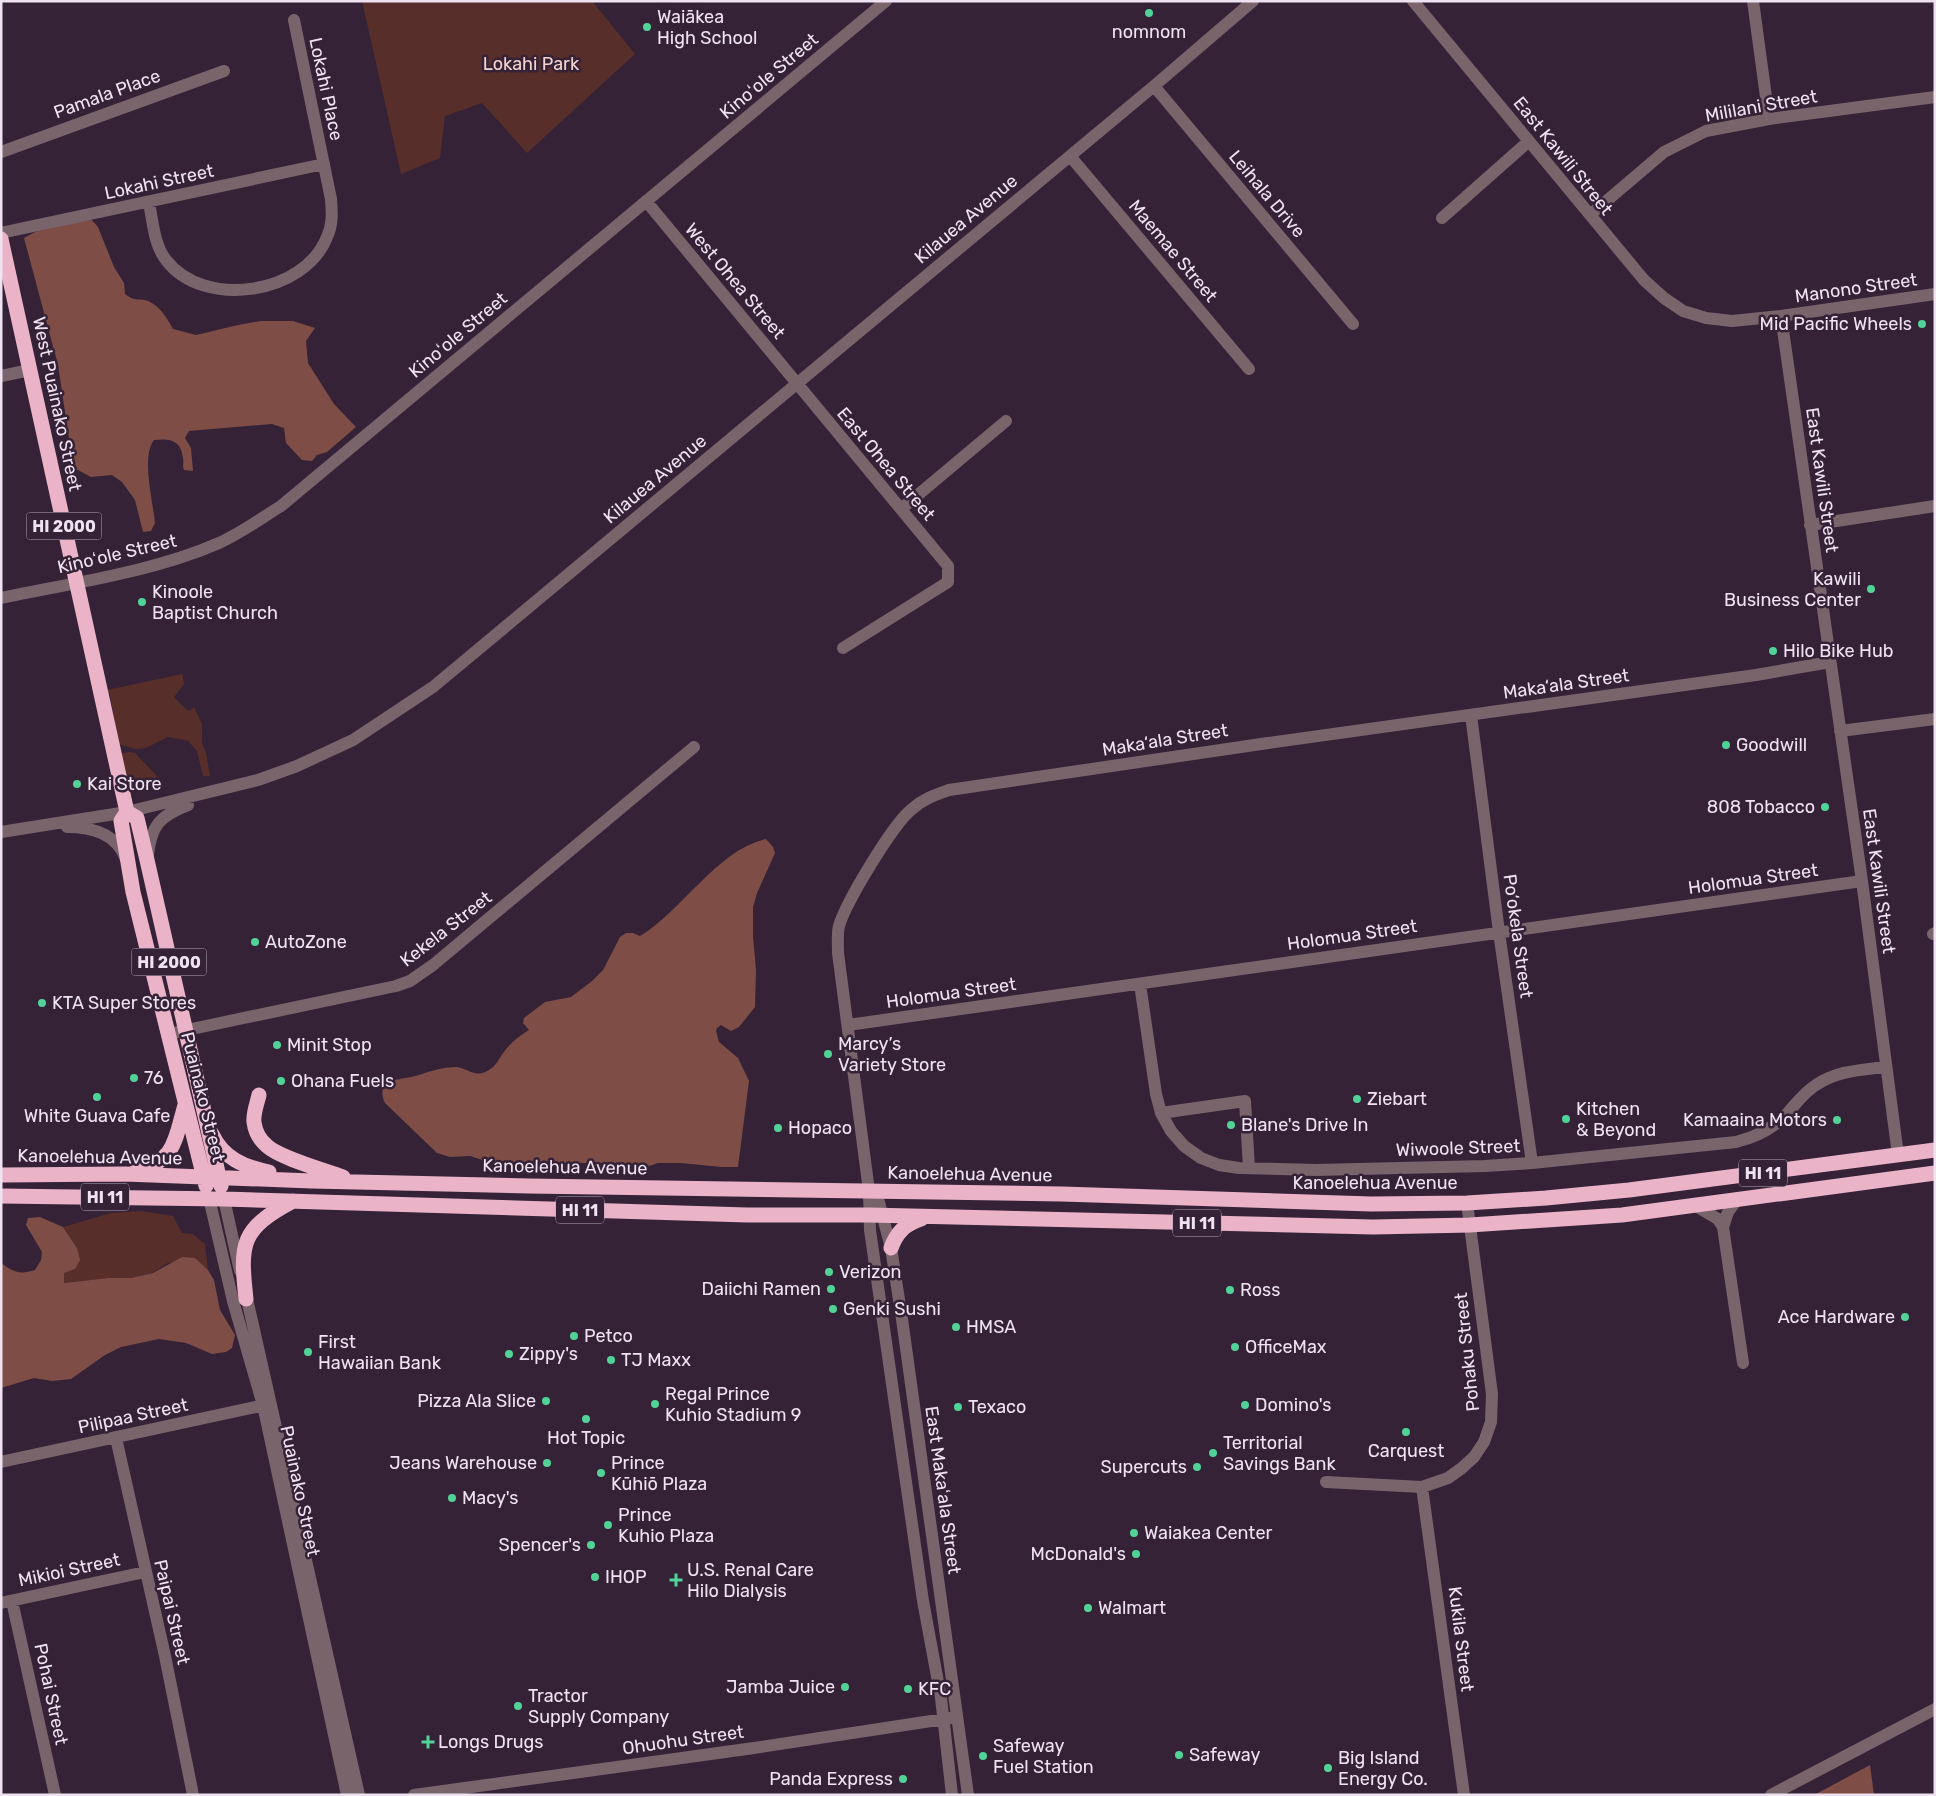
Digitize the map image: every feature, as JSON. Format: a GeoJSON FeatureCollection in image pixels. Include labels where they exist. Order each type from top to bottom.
{"type":"FeatureCollection","features":[{"type":"Feature","properties":{"kind":"highway","name":"West Puainako Street"},"geometry":{"type":"LineString","coordinates":[[1,239],[127,812]]}},
{"type":"Feature","properties":{"kind":"highway","name":"Puainako Street"},"geometry":{"type":"LineString","coordinates":[[211,1177],[204,1116],[147,860],[136,818],[127,812],[121,822],[144,939],[186,1103],[211,1177],[216,1198]]}},
{"type":"Feature","properties":{"kind":"highway"},"geometry":{"type":"LineString","coordinates":[[259,1095],[254,1113],[254,1125],[258,1136],[265,1145],[279,1153],[354,1181]]}},
{"type":"Feature","properties":{"kind":"highway"},"geometry":{"type":"LineString","coordinates":[[125,1174],[150,1167],[160,1162],[168,1154],[173,1145],[186,1103]]}},
{"type":"Feature","properties":{"kind":"highway"},"geometry":{"type":"LineString","coordinates":[[204,1116],[214,1137],[223,1150],[235,1161],[250,1168],[312,1181]]}},
{"type":"Feature","properties":{"kind":"highway","name":"Kanoelehua Avenue"},"geometry":{"type":"LineString","coordinates":[[1,1175],[125,1174],[530,1186],[1062,1194],[1371,1204],[1467,1203],[1629,1190],[1935,1150]]}},
{"type":"Feature","properties":{"kind":"highway"},"geometry":{"type":"LineString","coordinates":[[1898,1155],[1913,1171],[1930,1174]]}},
{"type":"Feature","properties":{"kind":"highway"},"geometry":{"type":"LineString","coordinates":[[1873,1181],[1890,1172],[1897,1163],[1898,1155]]}},
{"type":"Feature","properties":{"kind":"highway","name":"HI 11"},"geometry":{"type":"LineString","coordinates":[[1,1196],[216,1198],[746,1215],[876,1215],[1373,1227],[1470,1225],[1622,1215],[1930,1174]]}},
{"type":"Feature","properties":{"kind":"highway"},"geometry":{"type":"LineString","coordinates":[[246,1299],[242,1262],[247,1239],[262,1221],[295,1200]]}},
{"type":"Feature","properties":{"kind":"highway"},"geometry":{"type":"LineString","coordinates":[[891,1248],[896,1234],[902,1228],[924,1217]]}},
{"type":"Feature","properties":{"kind":"street","name":"Kinoʻole Street"},"geometry":{"type":"LineString","coordinates":[[1,598],[154,565],[191,554],[237,534],[280,506],[886,1]]}},
{"type":"Feature","properties":{"kind":"street","name":"Kilauea Avenue"},"geometry":{"type":"LineString","coordinates":[[1,832],[127,812],[236,787],[297,766],[354,740],[432,687],[1154,86],[1253,1]]}},
{"type":"Feature","properties":{"kind":"street","name":"East Kawili Street"},"geometry":{"type":"LineString","coordinates":[[1413,1],[1644,280],[1664,298],[1683,311],[1706,318],[1732,321],[1781,316],[1862,881],[1898,1155]]}},
{"type":"Feature","properties":{"kind":"street"},"geometry":{"type":"LineString","coordinates":[[1753,1],[1770,120]]}},
{"type":"Feature","properties":{"kind":"street","name":"Lokahi Place"},"geometry":{"type":"LineString","coordinates":[[149,203],[157,243],[165,260],[190,280],[222,290],[241,291],[277,283],[292,275],[317,253],[327,238],[333,218],[332,199],[294,20]]}},
{"type":"Feature","properties":{"kind":"street","name":"Pamala Place"},"geometry":{"type":"LineString","coordinates":[[1,152],[224,71]]}},
{"type":"Feature","properties":{"kind":"street","name":"Leihala Drive"},"geometry":{"type":"LineString","coordinates":[[1154,86],[1353,324]]}},
{"type":"Feature","properties":{"kind":"street","name":"Mililani Street"},"geometry":{"type":"LineString","coordinates":[[1590,215],[1664,152],[1706,131],[1935,97]]}},
{"type":"Feature","properties":{"kind":"street"},"geometry":{"type":"LineString","coordinates":[[1442,218],[1529,142]]}},
{"type":"Feature","properties":{"kind":"street","name":"Maemae Street"},"geometry":{"type":"LineString","coordinates":[[1070,156],[1249,369]]}},
{"type":"Feature","properties":{"kind":"street","name":"Lokahi Street"},"geometry":{"type":"LineString","coordinates":[[1,233],[149,203],[324,164]]}},
{"type":"Feature","properties":{"kind":"street","name":"West Ohea Street"},"geometry":{"type":"LineString","coordinates":[[646,201],[796,384]]}},
{"type":"Feature","properties":{"kind":"street","name":"Manono Street"},"geometry":{"type":"LineString","coordinates":[[1781,316],[1935,294]]}},
{"type":"Feature","properties":{"kind":"street"},"geometry":{"type":"LineString","coordinates":[[1,376],[30,370]]}},
{"type":"Feature","properties":{"kind":"street","name":"East Ohea Street"},"geometry":{"type":"LineString","coordinates":[[796,384],[948,566],[948,582],[843,648]]}},
{"type":"Feature","properties":{"kind":"street"},"geometry":{"type":"LineString","coordinates":[[901,509],[1006,421]]}},
{"type":"Feature","properties":{"kind":"street"},"geometry":{"type":"LineString","coordinates":[[1810,525],[1935,506]]}},
{"type":"Feature","properties":{"kind":"street","name":"Maka‘ala Street"},"geometry":{"type":"LineString","coordinates":[[873,1191],[838,953],[838,928],[846,905],[891,834],[910,810],[930,796],[949,790],[1268,742],[1756,675],[1830,662]]}},
{"type":"Feature","properties":{"kind":"street","name":"Po‘okela Street"},"geometry":{"type":"LineString","coordinates":[[1471,715],[1499,932],[1532,1163]]}},
{"type":"Feature","properties":{"kind":"street"},"geometry":{"type":"LineString","coordinates":[[1840,731],[1935,720]]}},
{"type":"Feature","properties":{"kind":"street","name":"Kekela Street"},"geometry":{"type":"LineString","coordinates":[[168,1034],[396,986],[410,981],[433,965],[694,747]]}},
{"type":"Feature","properties":{"kind":"street"},"geometry":{"type":"LineString","coordinates":[[147,860],[149,842],[154,828],[166,814],[236,787]]}},
{"type":"Feature","properties":{"kind":"street"},"geometry":{"type":"LineString","coordinates":[[14,829],[91,828],[107,835],[114,841],[120,847],[128,862]]}},
{"type":"Feature","properties":{"kind":"street","name":"Holomua Street"},"geometry":{"type":"LineString","coordinates":[[848,1025],[1862,881]]}},
{"type":"Feature","properties":{"kind":"street","name":"Wiwoole Street"},"geometry":{"type":"LineString","coordinates":[[1140,984],[1156,1094],[1161,1113],[1177,1139],[1201,1158],[1229,1167],[1316,1170],[1532,1163],[1736,1142],[1749,1139],[1775,1125],[1802,1095],[1830,1077],[1844,1072],[1886,1067]]}},
{"type":"Feature","properties":{"kind":"street"},"geometry":{"type":"LineString","coordinates":[[1161,1113],[1245,1101],[1249,1168]]}},
{"type":"Feature","properties":{"kind":"street","name":"East Makaʻala Street"},"geometry":{"type":"LineString","coordinates":[[873,1191],[882,1313],[923,1601],[944,1719],[952,1795]]}},
{"type":"Feature","properties":{"kind":"street","name":"Puainako Street"},"geometry":{"type":"LineString","coordinates":[[216,1198],[246,1299],[347,1795]]}},
{"type":"Feature","properties":{"kind":"street","name":"Puainako Street"},"geometry":{"type":"LineString","coordinates":[[216,1198],[233,1301],[267,1404],[359,1795]]}},
{"type":"Feature","properties":{"kind":"street"},"geometry":{"type":"LineString","coordinates":[[1723,1227],[1728,1212],[1736,1200]]}},
{"type":"Feature","properties":{"kind":"street","name":"Pohaku Street"},"geometry":{"type":"LineString","coordinates":[[1326,1482],[1422,1487],[1448,1478],[1468,1463],[1484,1442],[1491,1422],[1492,1394],[1467,1203]]}},
{"type":"Feature","properties":{"kind":"street"},"geometry":{"type":"LineString","coordinates":[[1696,1206],[1718,1219],[1723,1227],[1743,1363]]}},
{"type":"Feature","properties":{"kind":"street","name":"East Makaʻala Street"},"geometry":{"type":"LineString","coordinates":[[876,1215],[891,1248],[968,1795]]}},
{"type":"Feature","properties":{"kind":"street","name":"Pilipaa Street"},"geometry":{"type":"LineString","coordinates":[[1,1462],[267,1404]]}},
{"type":"Feature","properties":{"kind":"street","name":"Paipai Street"},"geometry":{"type":"LineString","coordinates":[[116,1438],[164,1656],[192,1795]]}},
{"type":"Feature","properties":{"kind":"street","name":"Kukila Street"},"geometry":{"type":"LineString","coordinates":[[1422,1487],[1464,1795]]}},
{"type":"Feature","properties":{"kind":"street","name":"Mikioi Street"},"geometry":{"type":"LineString","coordinates":[[7,1602],[145,1572]]}},
{"type":"Feature","properties":{"kind":"street","name":"Pohai Street"},"geometry":{"type":"LineString","coordinates":[[7,1602],[55,1795]]}},
{"type":"Feature","properties":{"kind":"street"},"geometry":{"type":"LineString","coordinates":[[1770,1795],[1935,1709]]}},
{"type":"Feature","properties":{"kind":"street","name":"Ohuohu Street"},"geometry":{"type":"LineString","coordinates":[[414,1795],[754,1748],[957,1717]]}},
{"type":"Feature","properties":{"kind":"green space","name":"Lokahi Park"},"geometry":{"type":"Polygon","coordinates":[[[362,1],[592,1],[635,54],[527,153],[482,103],[445,116],[440,158],[401,174],[362,1]]]}},
{"type":"Feature","properties":{"kind":"green space"},"geometry":{"type":"Polygon","coordinates":[[[182,674],[184,684],[174,697],[188,711],[194,707],[202,724],[202,742],[210,776],[203,776],[197,751],[188,741],[168,737],[146,748],[135,749],[119,744],[110,696],[107,690],[182,674]]]}},
{"type":"Feature","properties":{"kind":"green space"},"geometry":{"type":"Polygon","coordinates":[[[123,753],[135,753],[157,776],[155,786],[136,791],[129,782],[121,756],[123,753]]]}},
{"type":"Feature","properties":{"kind":"green space"},"geometry":{"type":"Polygon","coordinates":[[[141,1211],[173,1216],[182,1233],[193,1234],[205,1244],[208,1270],[195,1258],[168,1263],[152,1273],[131,1278],[108,1278],[64,1283],[64,1273],[75,1269],[77,1248],[63,1227],[111,1213],[141,1211]]]}},
{"type":"Feature","properties":{"kind":"shaded area"},"geometry":{"type":"Polygon","coordinates":[[[90,218],[98,227],[114,267],[124,283],[125,294],[134,299],[148,301],[156,306],[166,317],[173,329],[196,335],[261,321],[293,321],[315,328],[306,341],[308,363],[334,404],[356,427],[327,452],[317,455],[312,461],[302,460],[286,443],[284,428],[272,424],[189,431],[185,438],[191,448],[193,471],[184,470],[182,452],[177,444],[165,439],[154,440],[148,457],[148,468],[155,523],[151,531],[143,532],[135,500],[122,482],[112,475],[91,477],[76,469],[69,439],[58,365],[24,238],[35,232],[90,218]]]}},
{"type":"Feature","properties":{"kind":"shaded area"},"geometry":{"type":"Polygon","coordinates":[[[766,839],[773,847],[775,853],[757,893],[753,907],[756,970],[755,1007],[739,1027],[731,1031],[721,1025],[716,1031],[719,1042],[738,1058],[749,1081],[738,1167],[658,1163],[644,1168],[621,1163],[504,1163],[489,1162],[470,1156],[450,1157],[437,1153],[385,1103],[382,1095],[383,1088],[392,1081],[446,1068],[456,1067],[474,1073],[489,1070],[496,1064],[510,1044],[529,1030],[523,1023],[524,1018],[545,1002],[571,997],[592,981],[603,970],[620,937],[626,933],[640,936],[670,912],[700,882],[732,855],[748,845],[766,839]]]}},
{"type":"Feature","properties":{"kind":"shaded area"},"geometry":{"type":"Polygon","coordinates":[[[40,1217],[63,1227],[77,1248],[80,1260],[75,1269],[64,1273],[64,1283],[108,1278],[131,1278],[153,1273],[182,1257],[195,1258],[208,1270],[214,1280],[220,1310],[235,1335],[232,1348],[226,1352],[212,1354],[186,1343],[159,1339],[121,1347],[105,1355],[71,1379],[52,1381],[34,1378],[1,1388],[1,1263],[17,1272],[35,1270],[41,1260],[42,1252],[26,1225],[28,1218],[40,1217]]]}},
{"type":"Feature","properties":{"kind":"shaded area"},"geometry":{"type":"Polygon","coordinates":[[[1870,1765],[1874,1795],[1814,1795],[1870,1765]]]}},
{"type":"Feature","properties":{"kind":"place","name":"nomnom"},"geometry":{"type":"Point","coordinates":[1149,13]}},
{"type":"Feature","properties":{"kind":"place","name":"Waiākea High School"},"geometry":{"type":"Point","coordinates":[647,27]}},
{"type":"Feature","properties":{"kind":"place","name":"Mid Pacific Wheels"},"geometry":{"type":"Point","coordinates":[1922,324]}},
{"type":"Feature","properties":{"kind":"place","name":"Kawili Business Center"},"geometry":{"type":"Point","coordinates":[1871,589]}},
{"type":"Feature","properties":{"kind":"place","name":"Kinoole Baptist Church"},"geometry":{"type":"Point","coordinates":[142,602]}},
{"type":"Feature","properties":{"kind":"place","name":"Hilo Bike Hub"},"geometry":{"type":"Point","coordinates":[1773,651]}},
{"type":"Feature","properties":{"kind":"place","name":"Goodwill"},"geometry":{"type":"Point","coordinates":[1726,745]}},
{"type":"Feature","properties":{"kind":"place","name":"Kai Store"},"geometry":{"type":"Point","coordinates":[77,784]}},
{"type":"Feature","properties":{"kind":"place","name":"808 Tobacco"},"geometry":{"type":"Point","coordinates":[1825,807]}},
{"type":"Feature","properties":{"kind":"place","name":"AutoZone"},"geometry":{"type":"Point","coordinates":[255,942]}},
{"type":"Feature","properties":{"kind":"place","name":"KTA Super Stores"},"geometry":{"type":"Point","coordinates":[42,1003]}},
{"type":"Feature","properties":{"kind":"place","name":"Minit Stop"},"geometry":{"type":"Point","coordinates":[277,1045]}},
{"type":"Feature","properties":{"kind":"place","name":"Marcy’s Variety Store"},"geometry":{"type":"Point","coordinates":[828,1054]}},
{"type":"Feature","properties":{"kind":"place","name":"76"},"geometry":{"type":"Point","coordinates":[134,1078]}},
{"type":"Feature","properties":{"kind":"place","name":"Ohana Fuels"},"geometry":{"type":"Point","coordinates":[281,1081]}},
{"type":"Feature","properties":{"kind":"place","name":"White Guava Cafe"},"geometry":{"type":"Point","coordinates":[97,1097]}},
{"type":"Feature","properties":{"kind":"place","name":"Ziebart"},"geometry":{"type":"Point","coordinates":[1357,1099]}},
{"type":"Feature","properties":{"kind":"place","name":"Kitchen & Beyond"},"geometry":{"type":"Point","coordinates":[1566,1119]}},
{"type":"Feature","properties":{"kind":"place","name":"Kamaaina Motors"},"geometry":{"type":"Point","coordinates":[1837,1120]}},
{"type":"Feature","properties":{"kind":"place","name":"Blane's Drive In"},"geometry":{"type":"Point","coordinates":[1231,1125]}},
{"type":"Feature","properties":{"kind":"place","name":"Hopaco"},"geometry":{"type":"Point","coordinates":[778,1128]}},
{"type":"Feature","properties":{"kind":"place","name":"Verizon"},"geometry":{"type":"Point","coordinates":[829,1272]}},
{"type":"Feature","properties":{"kind":"place","name":"Daiichi Ramen"},"geometry":{"type":"Point","coordinates":[831,1289]}},
{"type":"Feature","properties":{"kind":"place","name":"Ross"},"geometry":{"type":"Point","coordinates":[1230,1290]}},
{"type":"Feature","properties":{"kind":"place","name":"Genki Sushi"},"geometry":{"type":"Point","coordinates":[833,1309]}},
{"type":"Feature","properties":{"kind":"place","name":"Ace Hardware"},"geometry":{"type":"Point","coordinates":[1905,1317]}},
{"type":"Feature","properties":{"kind":"place","name":"HMSA"},"geometry":{"type":"Point","coordinates":[956,1327]}},
{"type":"Feature","properties":{"kind":"place","name":"Petco"},"geometry":{"type":"Point","coordinates":[574,1336]}},
{"type":"Feature","properties":{"kind":"place","name":"OfficeMax"},"geometry":{"type":"Point","coordinates":[1235,1347]}},
{"type":"Feature","properties":{"kind":"place","name":"First Hawaiian Bank"},"geometry":{"type":"Point","coordinates":[308,1352]}},
{"type":"Feature","properties":{"kind":"place","name":"Zippy's"},"geometry":{"type":"Point","coordinates":[509,1354]}},
{"type":"Feature","properties":{"kind":"place","name":"TJ Maxx"},"geometry":{"type":"Point","coordinates":[611,1360]}},
{"type":"Feature","properties":{"kind":"place","name":"Pizza Ala Slice"},"geometry":{"type":"Point","coordinates":[546,1401]}},
{"type":"Feature","properties":{"kind":"place","name":"Regal Prince Kuhio Stadium 9"},"geometry":{"type":"Point","coordinates":[655,1404]}},
{"type":"Feature","properties":{"kind":"place","name":"Domino's"},"geometry":{"type":"Point","coordinates":[1245,1405]}},
{"type":"Feature","properties":{"kind":"place","name":"Texaco"},"geometry":{"type":"Point","coordinates":[958,1407]}},
{"type":"Feature","properties":{"kind":"place","name":"Hot Topic"},"geometry":{"type":"Point","coordinates":[586,1419]}},
{"type":"Feature","properties":{"kind":"place","name":"Carquest"},"geometry":{"type":"Point","coordinates":[1406,1432]}},
{"type":"Feature","properties":{"kind":"place","name":"Territorial Savings Bank"},"geometry":{"type":"Point","coordinates":[1213,1453]}},
{"type":"Feature","properties":{"kind":"place","name":"Jeans Warehouse"},"geometry":{"type":"Point","coordinates":[547,1463]}},
{"type":"Feature","properties":{"kind":"place","name":"Supercuts"},"geometry":{"type":"Point","coordinates":[1197,1467]}},
{"type":"Feature","properties":{"kind":"place","name":"Prince Kūhiō Plaza"},"geometry":{"type":"Point","coordinates":[601,1473]}},
{"type":"Feature","properties":{"kind":"place","name":"Macy's"},"geometry":{"type":"Point","coordinates":[452,1498]}},
{"type":"Feature","properties":{"kind":"place","name":"Prince Kuhio Plaza"},"geometry":{"type":"Point","coordinates":[608,1525]}},
{"type":"Feature","properties":{"kind":"place","name":"Waiakea Center"},"geometry":{"type":"Point","coordinates":[1134,1533]}},
{"type":"Feature","properties":{"kind":"place","name":"Spencer's"},"geometry":{"type":"Point","coordinates":[591,1545]}},
{"type":"Feature","properties":{"kind":"place","name":"McDonald's"},"geometry":{"type":"Point","coordinates":[1136,1554]}},
{"type":"Feature","properties":{"kind":"place","name":"IHOP"},"geometry":{"type":"Point","coordinates":[595,1577]}},
{"type":"Feature","properties":{"kind":"place","name":"U.S. Renal Care Hilo Dialysis"},"geometry":{"type":"Point","coordinates":[676,1580]}},
{"type":"Feature","properties":{"kind":"place","name":"Walmart"},"geometry":{"type":"Point","coordinates":[1088,1608]}},
{"type":"Feature","properties":{"kind":"place","name":"Jamba Juice"},"geometry":{"type":"Point","coordinates":[845,1687]}},
{"type":"Feature","properties":{"kind":"place","name":"KFC"},"geometry":{"type":"Point","coordinates":[908,1689]}},
{"type":"Feature","properties":{"kind":"place","name":"Tractor Supply Company"},"geometry":{"type":"Point","coordinates":[518,1706]}},
{"type":"Feature","properties":{"kind":"place","name":"Longs Drugs"},"geometry":{"type":"Point","coordinates":[428,1742]}},
{"type":"Feature","properties":{"kind":"place","name":"Safeway"},"geometry":{"type":"Point","coordinates":[1179,1755]}},
{"type":"Feature","properties":{"kind":"place","name":"Safeway Fuel Station"},"geometry":{"type":"Point","coordinates":[983,1756]}},
{"type":"Feature","properties":{"kind":"place","name":"Big Island Energy Co."},"geometry":{"type":"Point","coordinates":[1328,1768]}},
{"type":"Feature","properties":{"kind":"place","name":"Panda Express"},"geometry":{"type":"Point","coordinates":[903,1779]}}]}
